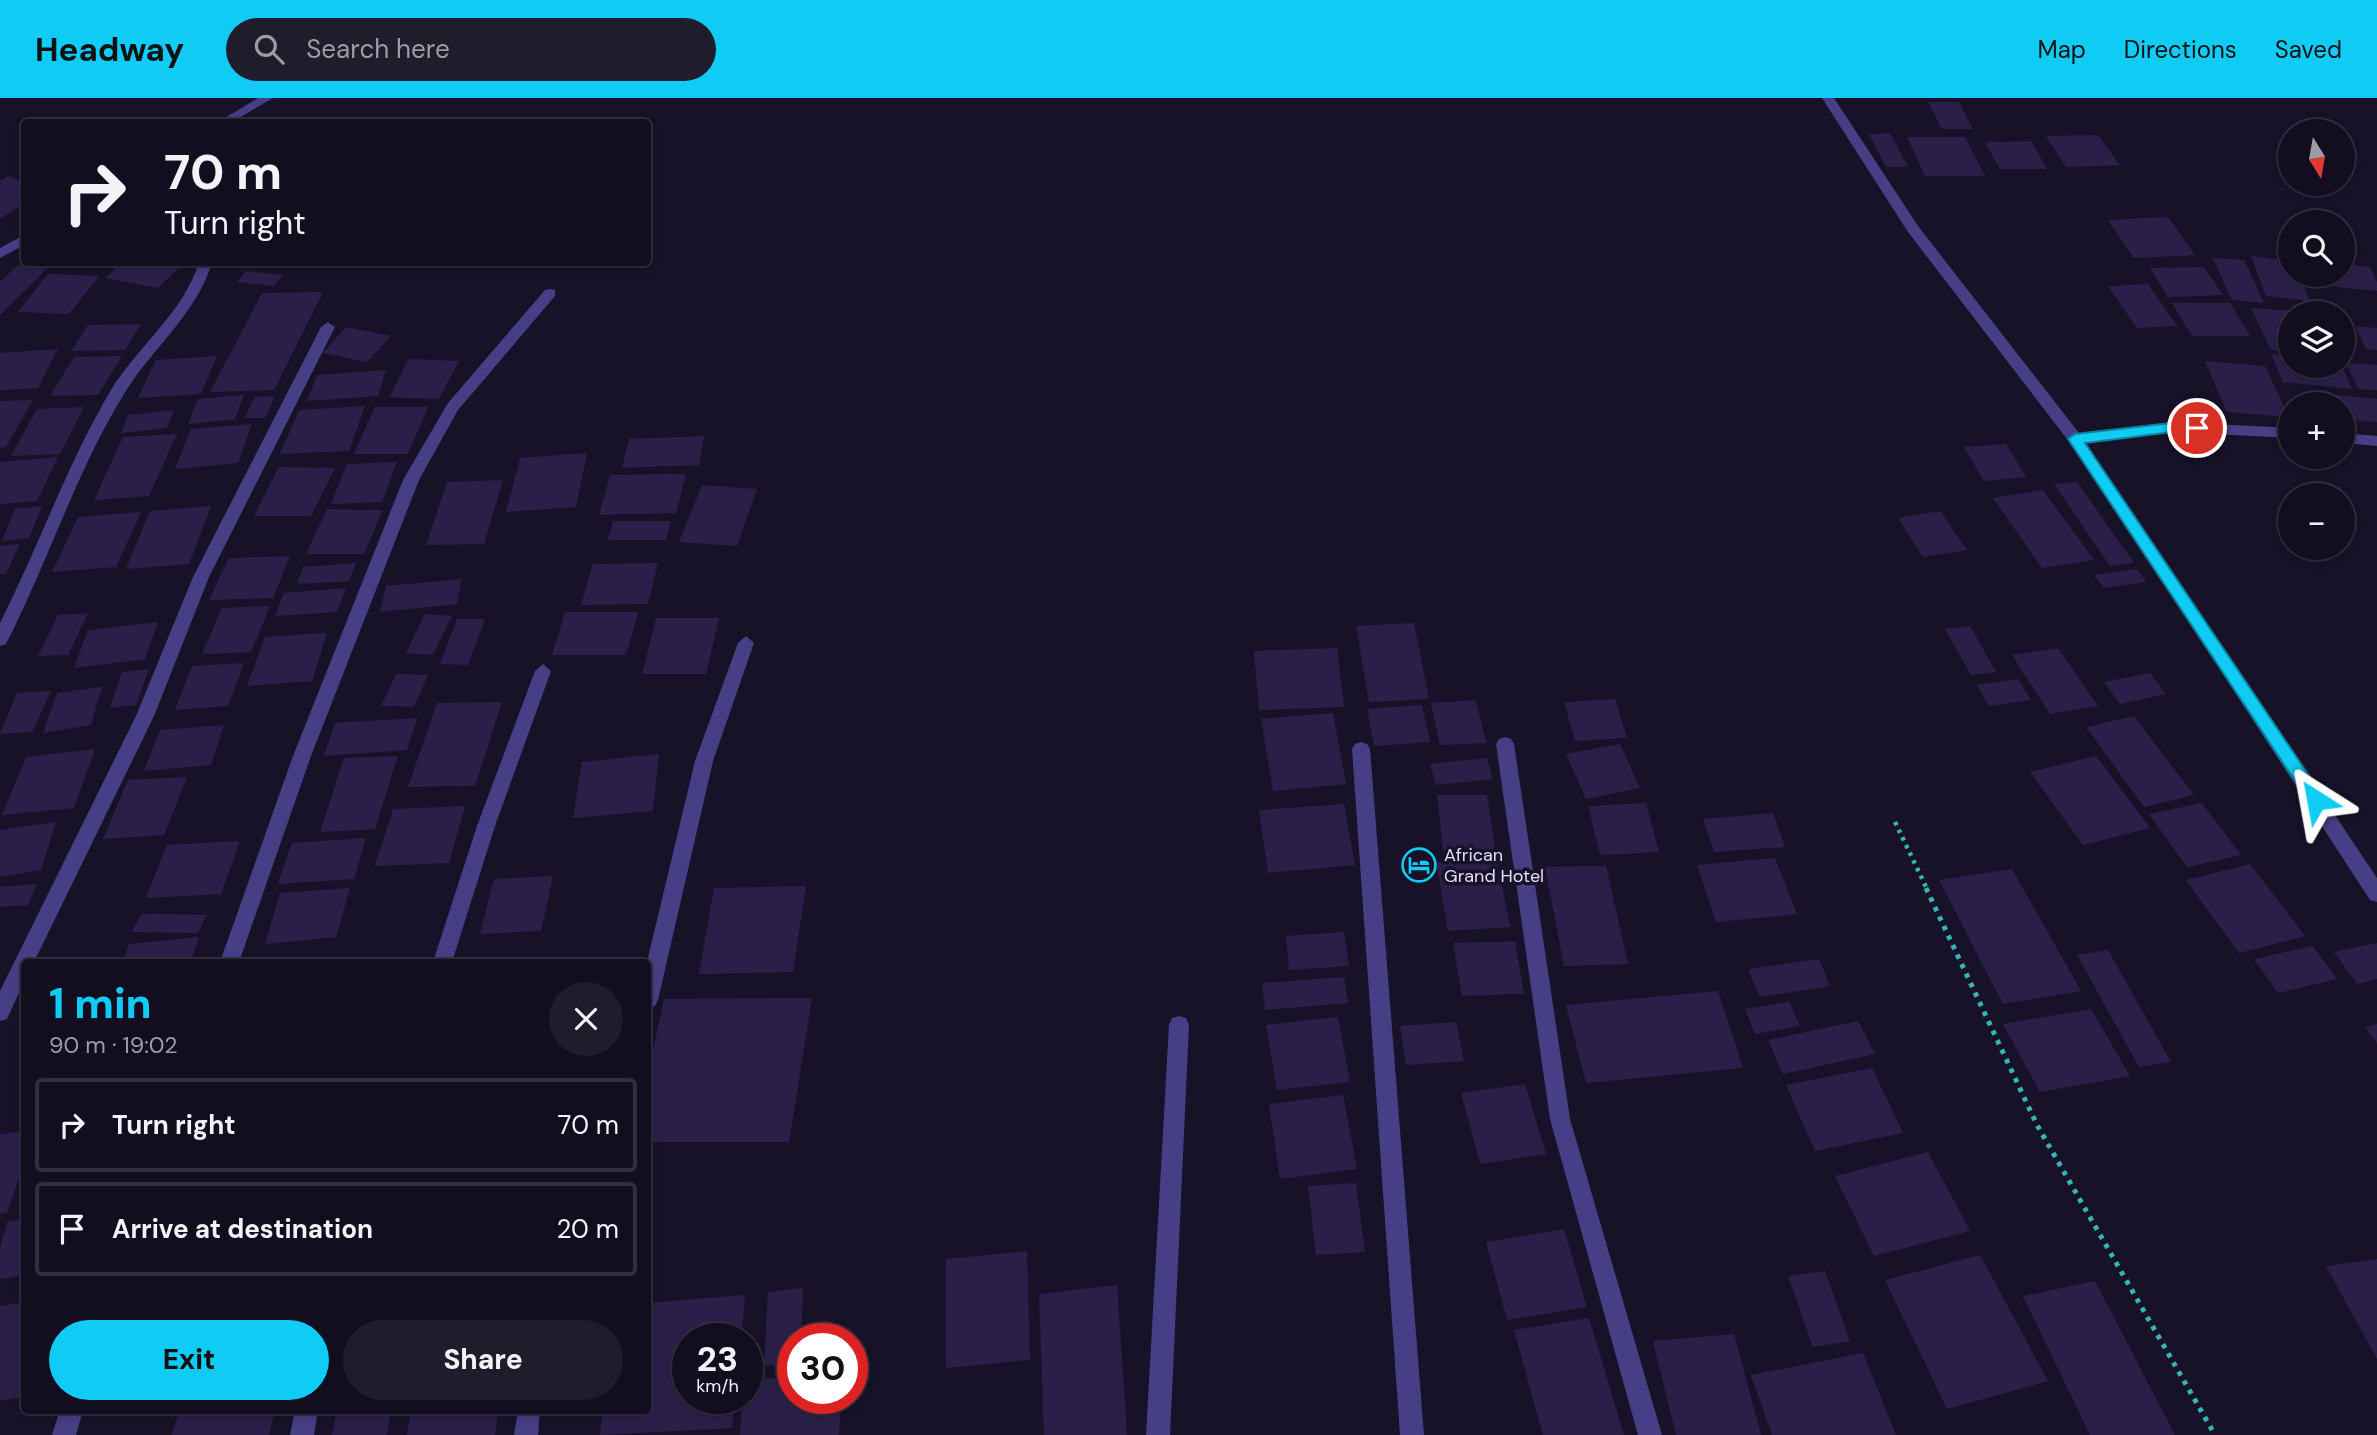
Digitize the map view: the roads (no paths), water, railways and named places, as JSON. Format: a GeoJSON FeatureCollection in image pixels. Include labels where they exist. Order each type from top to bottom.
{"type":"FeatureCollection","features":[{"type":"Feature","properties":{"kind":"street"},"geometry":{"type":"LineString","coordinates":[[229,119],[267,98]]}},
{"type":"Feature","properties":{"kind":"street"},"geometry":{"type":"LineString","coordinates":[[1828,98],[1913,229],[2075,439],[2377,894]]}},
{"type":"Feature","properties":{"kind":"street"},"geometry":{"type":"LineString","coordinates":[[0,254],[21,241]]}},
{"type":"Feature","properties":{"kind":"street"},"geometry":{"type":"LineString","coordinates":[[0,639],[99,427],[139,359],[191,297],[204,266]]}},
{"type":"Feature","properties":{"kind":"street"},"geometry":{"type":"LineString","coordinates":[[230,959],[302,756],[411,480],[453,407],[550,293]]}},
{"type":"Feature","properties":{"kind":"street"},"geometry":{"type":"LineString","coordinates":[[26,959],[145,716],[201,577],[328,327]]}},
{"type":"Feature","properties":{"kind":"street"},"geometry":{"type":"LineString","coordinates":[[2075,439],[2172,427],[2278,432]]}},
{"type":"Feature","properties":{"kind":"street"},"geometry":{"type":"LineString","coordinates":[[2355,439],[2377,441]]}},
{"type":"Feature","properties":{"kind":"street"},"geometry":{"type":"LineString","coordinates":[[651,987],[704,761],[746,643]]}},
{"type":"Feature","properties":{"kind":"street"},"geometry":{"type":"LineString","coordinates":[[443,959],[486,826],[543,671]]}},
{"type":"Feature","properties":{"kind":"street"},"geometry":{"type":"LineString","coordinates":[[1505,744],[1560,1119],[1650,1435]]}},
{"type":"Feature","properties":{"kind":"street"},"geometry":{"type":"LineString","coordinates":[[1361,748],[1412,1435]]}},
{"type":"Feature","properties":{"kind":"street"},"geometry":{"type":"LineString","coordinates":[[0,1012],[21,969]]}},
{"type":"Feature","properties":{"kind":"street"},"geometry":{"type":"LineString","coordinates":[[1158,1435],[1180,1025]]}},
{"type":"Feature","properties":{"kind":"street"},"geometry":{"type":"LineString","coordinates":[[64,1435],[71,1414]]}},
{"type":"Feature","properties":{"kind":"street"},"geometry":{"type":"LineString","coordinates":[[302,1435],[306,1414]]}},
{"type":"Feature","properties":{"kind":"street"},"geometry":{"type":"LineString","coordinates":[[526,1435],[529,1414]]}},
{"type":"Feature","properties":{"kind":"place","name":"African Grand Hotel"},"geometry":{"type":"Point","coordinates":[1419,865]}}]}
